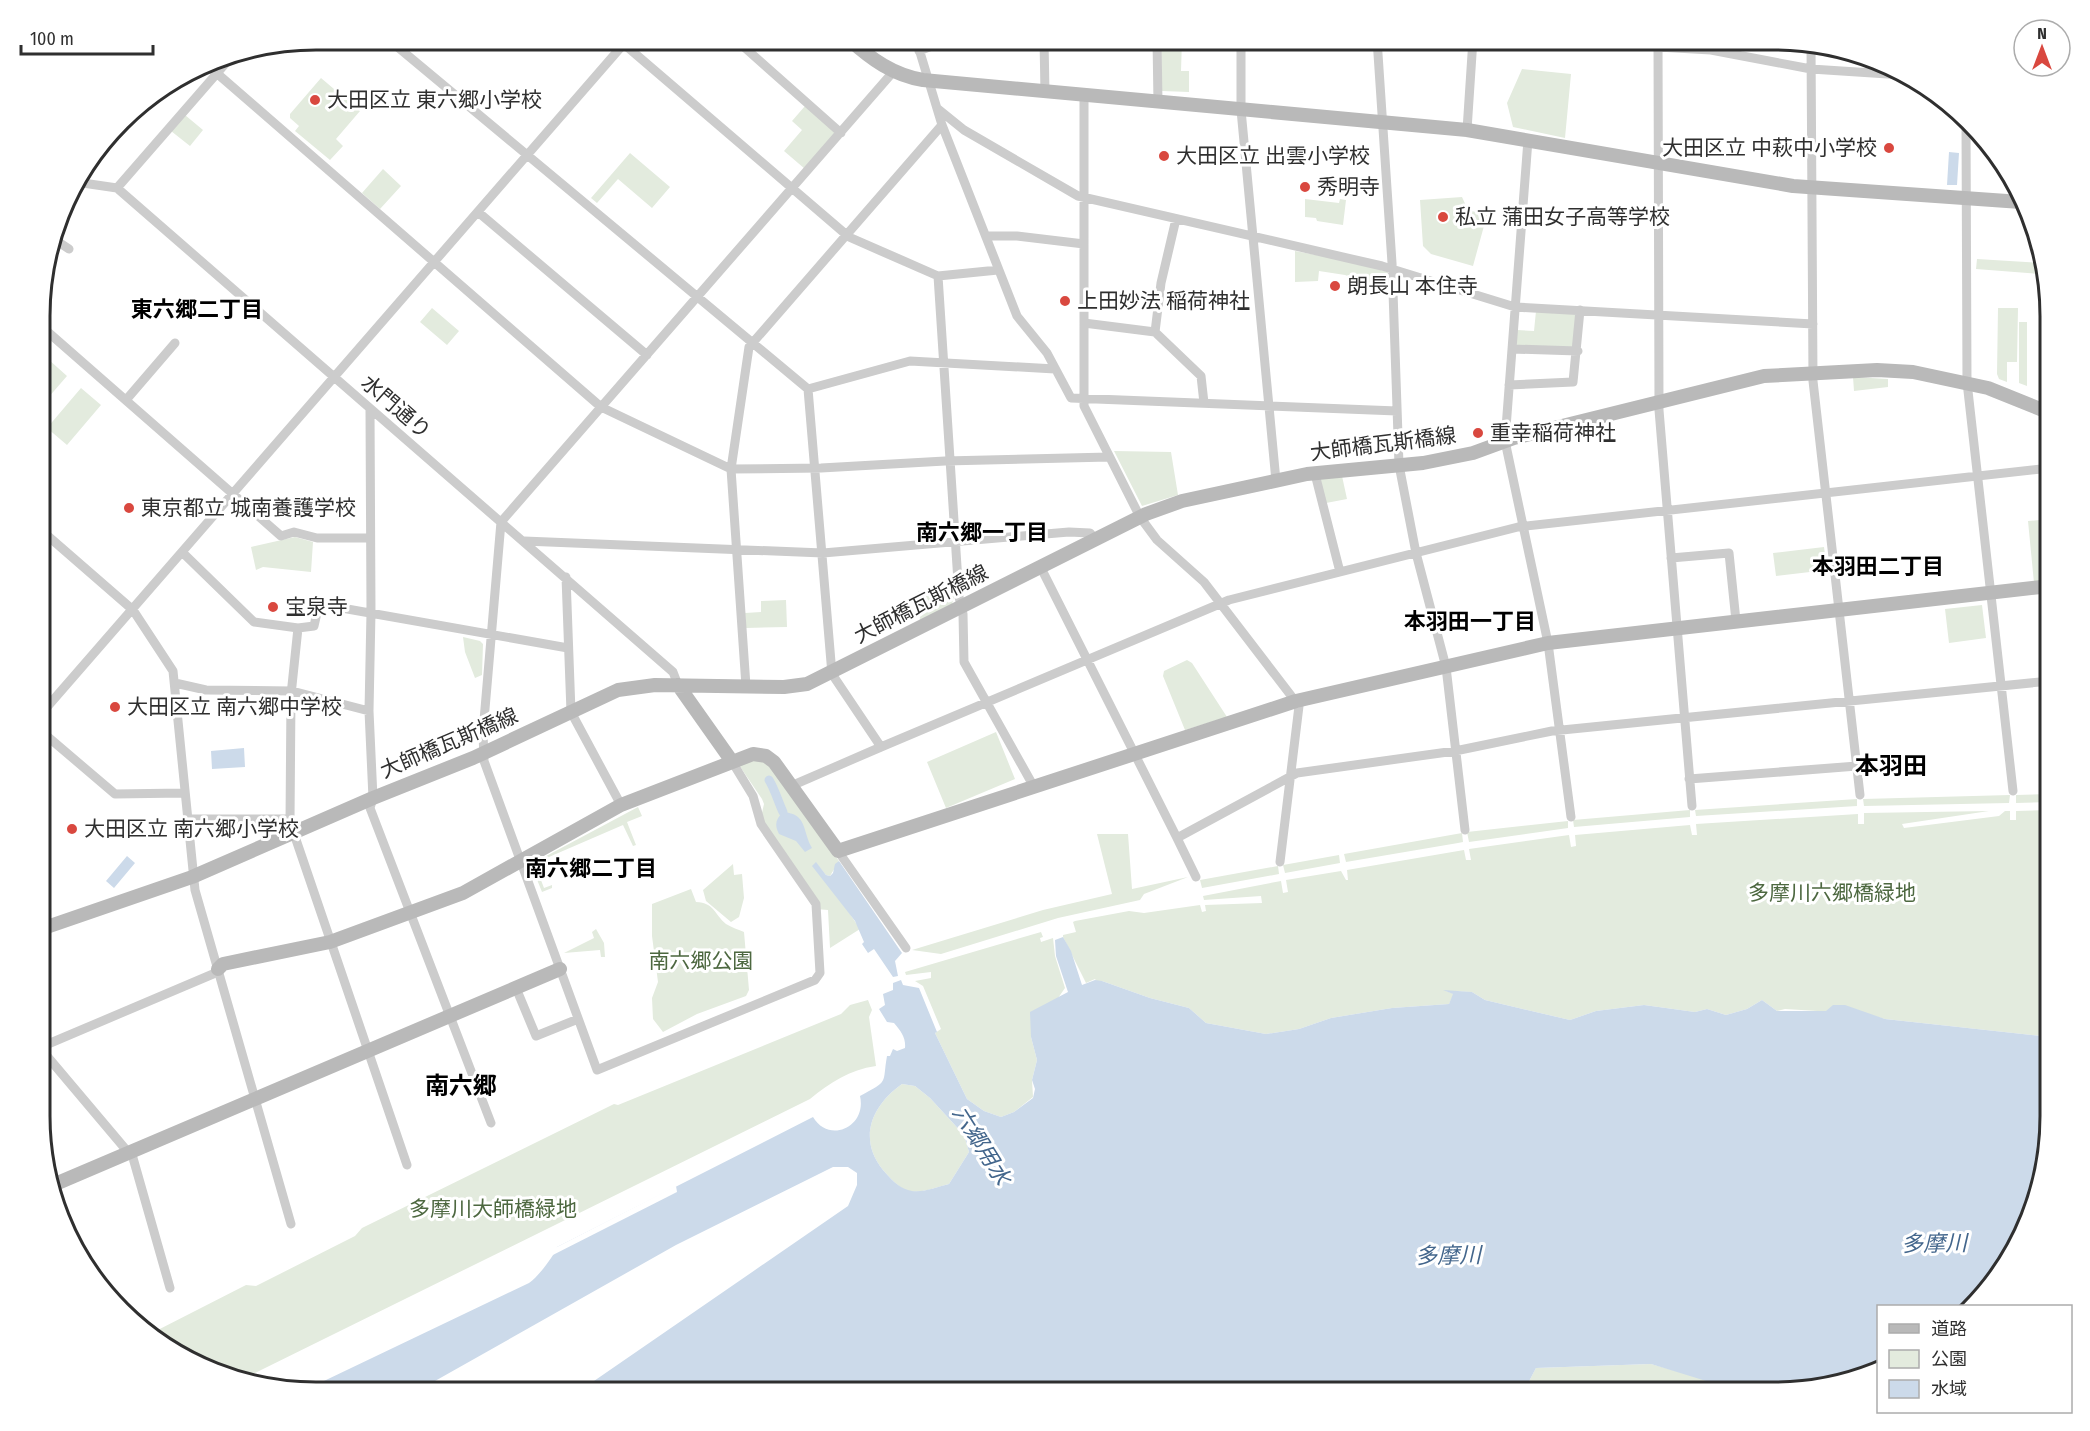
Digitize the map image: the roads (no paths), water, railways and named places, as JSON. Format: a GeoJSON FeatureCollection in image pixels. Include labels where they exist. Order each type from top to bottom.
{"type":"FeatureCollection","features":[{"type":"Feature","properties":{"kind":"street"},"geometry":{"type":"LineString","coordinates":[[401,50],[808,389],[832,674],[881,747]]}},
{"type":"Feature","properties":{"kind":"street"},"geometry":{"type":"LineString","coordinates":[[50,704],[528,155],[616,50]]}},
{"type":"Feature","properties":{"kind":"street"},"geometry":{"type":"LineString","coordinates":[[634,50],[845,235],[938,276],[998,270]]}},
{"type":"Feature","properties":{"kind":"street"},"geometry":{"type":"LineString","coordinates":[[747,50],[841,133]]}},
{"type":"Feature","properties":{"kind":"street"},"geometry":{"type":"LineString","coordinates":[[864,50],[893,72],[930,81],[1467,130],[1813,188],[2015,202]]}},
{"type":"Feature","properties":{"kind":"street"},"geometry":{"type":"LineString","coordinates":[[1044,50],[1045,93]]}},
{"type":"Feature","properties":{"kind":"street"},"geometry":{"type":"LineString","coordinates":[[1157,50],[1158,103]]}},
{"type":"Feature","properties":{"kind":"street"},"geometry":{"type":"LineString","coordinates":[[1241,50],[1241,110],[1276,481]]}},
{"type":"Feature","properties":{"kind":"street"},"geometry":{"type":"LineString","coordinates":[[1378,50],[1392,270],[1399,465],[1416,554],[1446,667],[1465,830]]}},
{"type":"Feature","properties":{"kind":"street"},"geometry":{"type":"LineString","coordinates":[[1467,130],[1472,50]]}},
{"type":"Feature","properties":{"kind":"street"},"geometry":{"type":"LineString","coordinates":[[1658,50],[1659,402],[1692,806]]}},
{"type":"Feature","properties":{"kind":"street"},"geometry":{"type":"LineString","coordinates":[[1704,50],[1811,69],[1878,71]]}},
{"type":"Feature","properties":{"kind":"street"},"geometry":{"type":"LineString","coordinates":[[1737,50],[1737,55]]}},
{"type":"Feature","properties":{"kind":"street"},"geometry":{"type":"LineString","coordinates":[[919,51],[942,125],[1017,316],[1047,353],[1071,398],[1268,404],[1397,411]]}},
{"type":"Feature","properties":{"kind":"street"},"geometry":{"type":"LineString","coordinates":[[1811,52],[1813,372],[1860,795]]}},
{"type":"Feature","properties":{"kind":"street"},"geometry":{"type":"LineString","coordinates":[[85,183],[117,188],[222,67]]}},
{"type":"Feature","properties":{"kind":"street"},"geometry":{"type":"LineString","coordinates":[[214,70],[601,407],[731,469],[1109,457]]}},
{"type":"Feature","properties":{"kind":"street"},"geometry":{"type":"LineString","coordinates":[[678,685],[731,760],[753,796],[761,824],[816,904],[820,973],[815,980],[597,1070],[484,753],[483,732],[501,522],[893,72]]}},
{"type":"Feature","properties":{"kind":"street"},"geometry":{"type":"LineString","coordinates":[[1084,96],[1084,406],[1140,517],[1158,540],[1204,582],[1299,706],[1280,862]]}},
{"type":"Feature","properties":{"kind":"street"},"geometry":{"type":"LineString","coordinates":[[938,109],[964,130],[1083,197],[1392,270],[1515,307],[1659,313],[1813,324]]}},
{"type":"Feature","properties":{"kind":"street"},"geometry":{"type":"LineString","coordinates":[[746,686],[731,469],[749,347],[942,125]]}},
{"type":"Feature","properties":{"kind":"street"},"geometry":{"type":"LineString","coordinates":[[1966,132],[1967,382],[2013,791]]}},
{"type":"Feature","properties":{"kind":"street"},"geometry":{"type":"LineString","coordinates":[[1528,140],[1505,441],[1548,643],[1571,817]]}},
{"type":"Feature","properties":{"kind":"street","name":"水門通り"},"geometry":{"type":"LineString","coordinates":[[117,188],[566,577],[672,672],[678,685]]}},
{"type":"Feature","properties":{"kind":"street"},"geometry":{"type":"LineString","coordinates":[[478,212],[647,355]]}},
{"type":"Feature","properties":{"kind":"street"},"geometry":{"type":"LineString","coordinates":[[1155,332],[1161,283],[1176,219]]}},
{"type":"Feature","properties":{"kind":"street"},"geometry":{"type":"LineString","coordinates":[[986,236],[1017,236],[1084,244]]}},
{"type":"Feature","properties":{"kind":"street"},"geometry":{"type":"LineString","coordinates":[[60,243],[69,249]]}},
{"type":"Feature","properties":{"kind":"street"},"geometry":{"type":"LineString","coordinates":[[938,276],[964,662],[1034,787]]}},
{"type":"Feature","properties":{"kind":"street"},"geometry":{"type":"LineString","coordinates":[[1509,385],[1573,382],[1578,351],[1580,310]]}},
{"type":"Feature","properties":{"kind":"street"},"geometry":{"type":"LineString","coordinates":[[1084,323],[1155,332],[1201,376],[1204,403]]}},
{"type":"Feature","properties":{"kind":"street"},"geometry":{"type":"LineString","coordinates":[[50,334],[233,492],[280,536],[294,532],[317,538],[370,538]]}},
{"type":"Feature","properties":{"kind":"street"},"geometry":{"type":"LineString","coordinates":[[126,400],[175,343]]}},
{"type":"Feature","properties":{"kind":"street"},"geometry":{"type":"LineString","coordinates":[[1512,349],[1578,351]]}},
{"type":"Feature","properties":{"kind":"street"},"geometry":{"type":"LineString","coordinates":[[808,389],[910,361],[1055,369]]}},
{"type":"Feature","properties":{"kind":"street","name":"大師橋瓦斯橋線"},"geometry":{"type":"LineString","coordinates":[[50,926],[192,877],[291,826],[373,798],[484,753],[618,690],[678,685],[784,687],[807,684],[832,674],[1140,517],[1182,501],[1315,474],[1399,465],[1473,453],[1505,441],[1744,380],[1813,372],[1877,370],[1912,372],[1967,382],[2040,409]]}},
{"type":"Feature","properties":{"kind":"street"},"geometry":{"type":"LineString","coordinates":[[370,409],[369,711],[373,798],[370,808],[491,1123]]}},
{"type":"Feature","properties":{"kind":"street"},"geometry":{"type":"LineString","coordinates":[[791,786],[1220,604],[1340,572],[1524,526],[2040,469]]}},
{"type":"Feature","properties":{"kind":"street"},"geometry":{"type":"LineString","coordinates":[[1315,474],[1340,572]]}},
{"type":"Feature","properties":{"kind":"street"},"geometry":{"type":"LineString","coordinates":[[524,541],[823,553],[1069,532],[1090,532],[1095,539]]}},
{"type":"Feature","properties":{"kind":"street"},"geometry":{"type":"LineString","coordinates":[[50,538],[133,610],[166,660],[175,683],[192,877],[291,1224]]}},
{"type":"Feature","properties":{"kind":"street"},"geometry":{"type":"LineString","coordinates":[[182,552],[254,622],[298,628],[314,626],[319,604],[568,648]]}},
{"type":"Feature","properties":{"kind":"street"},"geometry":{"type":"LineString","coordinates":[[1671,558],[1729,553],[1736,621]]}},
{"type":"Feature","properties":{"kind":"street"},"geometry":{"type":"LineString","coordinates":[[1040,566],[1196,877]]}},
{"type":"Feature","properties":{"kind":"street"},"geometry":{"type":"LineString","coordinates":[[566,577],[571,712],[621,805]]}},
{"type":"Feature","properties":{"kind":"street"},"geometry":{"type":"LineString","coordinates":[[838,851],[1296,701],[1548,643],[2040,587]]}},
{"type":"Feature","properties":{"kind":"street"},"geometry":{"type":"LineString","coordinates":[[298,628],[292,691],[291,826],[407,1165]]}},
{"type":"Feature","properties":{"kind":"street"},"geometry":{"type":"LineString","coordinates":[[1177,838],[1290,775],[1455,751],[1559,731],[1684,716],[2040,682]]}},
{"type":"Feature","properties":{"kind":"street"},"geometry":{"type":"LineString","coordinates":[[175,683],[206,690],[292,691],[369,711]]}},
{"type":"Feature","properties":{"kind":"street"},"geometry":{"type":"LineString","coordinates":[[50,739],[116,794],[183,793]]}},
{"type":"Feature","properties":{"kind":"street"},"geometry":{"type":"LineString","coordinates":[[50,1044],[213,974],[223,964],[330,942],[463,893],[520,859],[621,805],[731,760],[753,754],[766,756],[774,762],[906,948]]}},
{"type":"Feature","properties":{"kind":"street"},"geometry":{"type":"LineString","coordinates":[[1689,779],[1857,766]]}},
{"type":"Feature","properties":{"kind":"street"},"geometry":{"type":"LineString","coordinates":[[186,819],[291,826]]}},
{"type":"Feature","properties":{"kind":"street"},"geometry":{"type":"LineString","coordinates":[[59,1183],[560,969]]}},
{"type":"Feature","properties":{"kind":"street"},"geometry":{"type":"LineString","coordinates":[[516,988],[536,1036],[578,1018]]}},
{"type":"Feature","properties":{"kind":"street"},"geometry":{"type":"LineString","coordinates":[[50,1059],[130,1152],[170,1288]]}},
{"type":"Feature","properties":{"kind":"water"},"geometry":{"type":"Polygon","coordinates":[[[1949,152],[1959,153],[1957,185],[1947,185],[1949,152]]]}},
{"type":"Feature","properties":{"kind":"water"},"geometry":{"type":"Polygon","coordinates":[[[244,748],[245,767],[212,769],[211,751],[244,748]]]}},
{"type":"Feature","properties":{"kind":"water"},"geometry":{"type":"Polygon","coordinates":[[[783,812],[791,813],[801,820],[812,848],[805,852],[796,841],[779,834],[777,822],[783,812]]]}},
{"type":"Feature","properties":{"kind":"water"},"geometry":{"type":"Polygon","coordinates":[[[127,856],[135,863],[114,888],[106,881],[127,856]]]}},
{"type":"Feature","properties":{"kind":"water"},"geometry":{"type":"Polygon","coordinates":[[[839,861],[902,953],[895,961],[898,976],[893,977],[874,949],[868,953],[862,944],[864,942],[855,921],[812,866],[816,862],[826,875],[830,876],[835,864],[839,861]]]}},
{"type":"Feature","properties":{"kind":"water"},"geometry":{"type":"Polygon","coordinates":[[[1063,937],[1071,951],[1082,985],[1095,980],[1102,981],[1150,998],[1189,1008],[1206,1023],[1266,1034],[1299,1029],[1331,1018],[1392,1008],[1449,1004],[1453,994],[1443,990],[1472,992],[1485,1000],[1570,1020],[1596,1011],[1644,1005],[1695,1012],[1707,1009],[1726,1015],[1747,1009],[1762,1000],[1777,1011],[1826,1011],[1833,1005],[1845,1005],[1885,1019],[2040,1036],[2040,1133],[2035,1167],[2026,1201],[2005,1248],[1974,1291],[1960,1305],[1877,1305],[1877,1361],[1843,1372],[1809,1379],[1774,1382],[1710,1382],[1651,1364],[1536,1368],[1529,1382],[593,1382],[848,1206],[857,1185],[857,1173],[848,1167],[833,1167],[676,1245],[433,1382],[322,1382],[529,1283],[553,1256],[557,1247],[813,1117],[820,1125],[828,1129],[845,1128],[858,1116],[861,1107],[860,1096],[883,1080],[887,1056],[890,1056],[893,1049],[897,1051],[905,1048],[901,1032],[894,1023],[887,1022],[879,1009],[885,1005],[883,994],[893,990],[893,983],[901,980],[903,985],[919,988],[937,1032],[935,1033],[967,1099],[984,1111],[1001,1117],[1014,1112],[1033,1098],[1035,1089],[1032,1080],[1037,1060],[1031,1037],[1030,1012],[1068,992],[1056,956],[1055,940],[1063,937]],[[902,1084],[882,1102],[872,1124],[871,1147],[875,1158],[891,1179],[908,1190],[928,1190],[949,1184],[969,1152],[964,1135],[930,1098],[915,1086],[902,1084]]]}},
{"type":"Feature","properties":{"kind":"waterway"},"geometry":{"type":"LineString","coordinates":[[769,780],[783,812]]}},
{"type":"Feature","properties":{"kind":"place","name":"大田区立 東六郷小学校"},"geometry":{"type":"Point","coordinates":[315,100]}},
{"type":"Feature","properties":{"kind":"place","name":"大田区立 中萩中小学校"},"geometry":{"type":"Point","coordinates":[1889,148]}},
{"type":"Feature","properties":{"kind":"place","name":"大田区立 出雲小学校"},"geometry":{"type":"Point","coordinates":[1164,156]}},
{"type":"Feature","properties":{"kind":"place","name":"秀明寺"},"geometry":{"type":"Point","coordinates":[1305,187]}},
{"type":"Feature","properties":{"kind":"place","name":"私立 蒲田女子高等学校"},"geometry":{"type":"Point","coordinates":[1443,217]}},
{"type":"Feature","properties":{"kind":"place","name":"朗長山 本住寺"},"geometry":{"type":"Point","coordinates":[1335,286]}},
{"type":"Feature","properties":{"kind":"place","name":"上田妙法 稲荷神社"},"geometry":{"type":"Point","coordinates":[1065,301]}},
{"type":"Feature","properties":{"kind":"place","name":"重幸稲荷神社"},"geometry":{"type":"Point","coordinates":[1478,433]}},
{"type":"Feature","properties":{"kind":"place","name":"東京都立 城南養護学校"},"geometry":{"type":"Point","coordinates":[129,508]}},
{"type":"Feature","properties":{"kind":"place","name":"宝泉寺"},"geometry":{"type":"Point","coordinates":[273,607]}},
{"type":"Feature","properties":{"kind":"place","name":"大田区立 南六郷中学校"},"geometry":{"type":"Point","coordinates":[115,707]}},
{"type":"Feature","properties":{"kind":"place","name":"大田区立 南六郷小学校"},"geometry":{"type":"Point","coordinates":[72,829]}},
{"type":"Feature","properties":{"kind":"district","name":"東六郷二丁目"},"geometry":{"type":"Point","coordinates":[197,309]}},
{"type":"Feature","properties":{"kind":"district","name":"南六郷一丁目"},"geometry":{"type":"Point","coordinates":[982,532]}},
{"type":"Feature","properties":{"kind":"district","name":"本羽田二丁目"},"geometry":{"type":"Point","coordinates":[1878,566]}},
{"type":"Feature","properties":{"kind":"district","name":"本羽田一丁目"},"geometry":{"type":"Point","coordinates":[1470,621]}},
{"type":"Feature","properties":{"kind":"district","name":"本羽田"},"geometry":{"type":"Point","coordinates":[1891,766]}},
{"type":"Feature","properties":{"kind":"district","name":"南六郷二丁目"},"geometry":{"type":"Point","coordinates":[591,868]}},
{"type":"Feature","properties":{"kind":"district","name":"南六郷"},"geometry":{"type":"Point","coordinates":[461,1086]}},
{"type":"Feature","properties":{"kind":"park label","name":"多摩川六郷橋緑地"},"geometry":{"type":"Point","coordinates":[1832,893]}},
{"type":"Feature","properties":{"kind":"park label","name":"南六郷公園"},"geometry":{"type":"Point","coordinates":[701,961]}},
{"type":"Feature","properties":{"kind":"park label","name":"多摩川大師橋緑地"},"geometry":{"type":"Point","coordinates":[493,1209]}},
{"type":"Feature","properties":{"kind":"water label","name":"六郷用水"},"geometry":{"type":"Point","coordinates":[982,1145]}},
{"type":"Feature","properties":{"kind":"water label","name":"多摩川"},"geometry":{"type":"Point","coordinates":[1934,1243]}},
{"type":"Feature","properties":{"kind":"water label","name":"多摩川"},"geometry":{"type":"Point","coordinates":[1448,1255]}}]}
